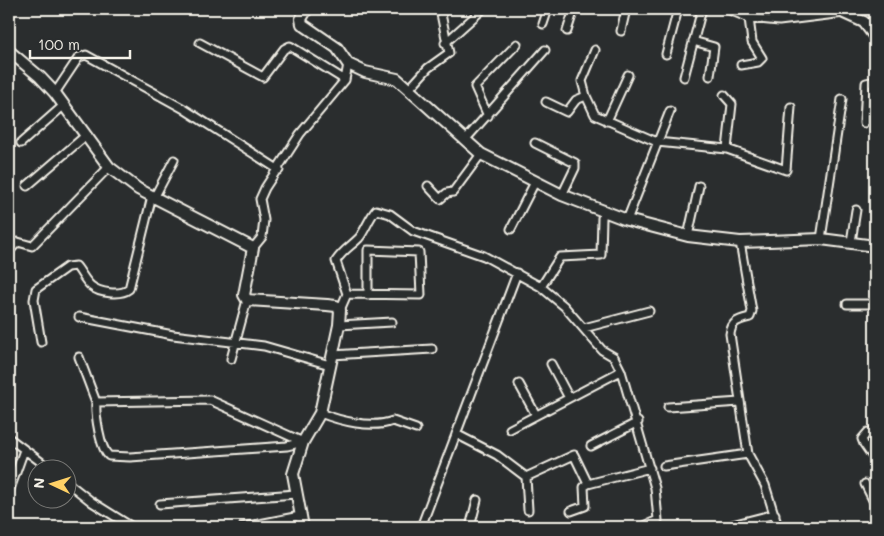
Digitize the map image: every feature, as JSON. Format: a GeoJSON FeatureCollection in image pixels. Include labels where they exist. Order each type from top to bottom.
{"type":"FeatureCollection","features":[{"type":"Feature","properties":{"kind":"street"},"geometry":{"type":"LineString","coordinates":[[307,9],[301,18],[302,24],[337,48],[348,64],[372,74],[392,76],[481,154],[562,195],[627,220],[688,236],[740,242],[821,239],[875,246]]}},
{"type":"Feature","properties":{"kind":"street"},"geometry":{"type":"LineString","coordinates":[[409,89],[428,68],[448,53],[440,9]]}},
{"type":"Feature","properties":{"kind":"street"},"geometry":{"type":"LineString","coordinates":[[445,44],[483,9]]}},
{"type":"Feature","properties":{"kind":"street"},"geometry":{"type":"LineString","coordinates":[[543,24],[548,9]]}},
{"type":"Feature","properties":{"kind":"street"},"geometry":{"type":"LineString","coordinates":[[567,31],[574,9]]}},
{"type":"Feature","properties":{"kind":"street"},"geometry":{"type":"LineString","coordinates":[[621,32],[626,9]]}},
{"type":"Feature","properties":{"kind":"street"},"geometry":{"type":"LineString","coordinates":[[666,54],[678,9]]}},
{"type":"Feature","properties":{"kind":"street"},"geometry":{"type":"LineString","coordinates":[[684,77],[702,9]]}},
{"type":"Feature","properties":{"kind":"street"},"geometry":{"type":"LineString","coordinates":[[727,9],[749,18],[779,21],[843,11],[864,22],[875,37]]}},
{"type":"Feature","properties":{"kind":"street"},"geometry":{"type":"LineString","coordinates":[[779,21],[780,9]]}},
{"type":"Feature","properties":{"kind":"street"},"geometry":{"type":"LineString","coordinates":[[741,65],[758,62],[762,58],[752,42],[749,18]]}},
{"type":"Feature","properties":{"kind":"street"},"geometry":{"type":"LineString","coordinates":[[693,41],[714,47],[710,76]]}},
{"type":"Feature","properties":{"kind":"street"},"geometry":{"type":"LineString","coordinates":[[200,43],[263,77],[284,49],[290,46],[345,80]]}},
{"type":"Feature","properties":{"kind":"street"},"geometry":{"type":"LineString","coordinates":[[488,116],[475,87],[517,44]]}},
{"type":"Feature","properties":{"kind":"street"},"geometry":{"type":"LineString","coordinates":[[465,140],[545,50]]}},
{"type":"Feature","properties":{"kind":"street"},"geometry":{"type":"LineString","coordinates":[[595,50],[582,81],[586,96],[595,115],[657,142],[727,149],[786,170],[791,107]]}},
{"type":"Feature","properties":{"kind":"street"},"geometry":{"type":"LineString","coordinates":[[55,94],[79,57],[86,55],[184,109],[278,170]]}},
{"type":"Feature","properties":{"kind":"street"},"geometry":{"type":"LineString","coordinates":[[10,57],[40,77],[55,94],[84,137],[109,167],[138,189],[253,248]]}},
{"type":"Feature","properties":{"kind":"street"},"geometry":{"type":"LineString","coordinates":[[231,359],[237,344],[247,300],[244,295],[253,248],[262,236],[264,220],[260,199],[300,134],[345,80],[348,64]]}},
{"type":"Feature","properties":{"kind":"street"},"geometry":{"type":"LineString","coordinates":[[607,121],[628,75]]}},
{"type":"Feature","properties":{"kind":"street"},"geometry":{"type":"LineString","coordinates":[[864,123],[866,83],[875,81]]}},
{"type":"Feature","properties":{"kind":"street"},"geometry":{"type":"LineString","coordinates":[[724,95],[732,104],[727,149]]}},
{"type":"Feature","properties":{"kind":"street"},"geometry":{"type":"LineString","coordinates":[[546,102],[567,112],[576,100],[586,96]]}},
{"type":"Feature","properties":{"kind":"street"},"geometry":{"type":"LineString","coordinates":[[821,239],[842,99]]}},
{"type":"Feature","properties":{"kind":"street"},"geometry":{"type":"LineString","coordinates":[[20,143],[63,106]]}},
{"type":"Feature","properties":{"kind":"street"},"geometry":{"type":"LineString","coordinates":[[627,220],[670,111]]}},
{"type":"Feature","properties":{"kind":"street"},"geometry":{"type":"LineString","coordinates":[[27,186],[84,137]]}},
{"type":"Feature","properties":{"kind":"street"},"geometry":{"type":"LineString","coordinates":[[535,143],[574,163],[575,168],[562,195]]}},
{"type":"Feature","properties":{"kind":"street"},"geometry":{"type":"LineString","coordinates":[[428,186],[440,199],[447,193],[453,192],[481,154]]}},
{"type":"Feature","properties":{"kind":"street"},"geometry":{"type":"LineString","coordinates":[[41,342],[34,300],[36,289],[67,267],[76,266],[91,286],[100,290],[120,294],[129,290],[154,196],[174,160]]}},
{"type":"Feature","properties":{"kind":"street"},"geometry":{"type":"LineString","coordinates":[[9,251],[18,242],[32,246],[109,167]]}},
{"type":"Feature","properties":{"kind":"street"},"geometry":{"type":"LineString","coordinates":[[511,229],[535,182]]}},
{"type":"Feature","properties":{"kind":"street"},"geometry":{"type":"LineString","coordinates":[[688,236],[698,186]]}},
{"type":"Feature","properties":{"kind":"street"},"geometry":{"type":"LineString","coordinates":[[303,527],[293,474],[304,442],[320,413],[339,325],[340,310],[347,294],[336,261],[342,251],[360,237],[367,221],[376,210],[390,214],[413,230],[484,256],[541,287],[564,306],[602,350],[614,357],[622,371],[638,422],[655,488],[659,524],[642,527]]}},
{"type":"Feature","properties":{"kind":"street"},"geometry":{"type":"LineString","coordinates":[[541,287],[560,257],[601,255],[604,210]]}},
{"type":"Feature","properties":{"kind":"street"},"geometry":{"type":"LineString","coordinates":[[851,242],[856,210]]}},
{"type":"Feature","properties":{"kind":"street"},"geometry":{"type":"LineString","coordinates":[[740,242],[752,311],[750,317],[737,320],[732,326],[730,334],[748,454],[765,485],[778,527]]}},
{"type":"Feature","properties":{"kind":"street"},"geometry":{"type":"LineString","coordinates":[[347,294],[368,295],[422,295],[420,252],[368,250],[368,295]]}},
{"type":"Feature","properties":{"kind":"street"},"geometry":{"type":"LineString","coordinates":[[421,527],[517,274]]}},
{"type":"Feature","properties":{"kind":"street"},"geometry":{"type":"LineString","coordinates":[[247,300],[327,304],[336,306],[340,310]]}},
{"type":"Feature","properties":{"kind":"street"},"geometry":{"type":"LineString","coordinates":[[847,304],[875,304]]}},
{"type":"Feature","properties":{"kind":"street"},"geometry":{"type":"LineString","coordinates":[[584,328],[649,311]]}},
{"type":"Feature","properties":{"kind":"street"},"geometry":{"type":"LineString","coordinates":[[79,317],[173,335],[264,346],[331,360],[432,350]]}},
{"type":"Feature","properties":{"kind":"street"},"geometry":{"type":"LineString","coordinates":[[339,325],[392,322]]}},
{"type":"Feature","properties":{"kind":"street"},"geometry":{"type":"LineString","coordinates":[[79,356],[96,402],[98,426],[105,451],[110,456],[150,456],[287,446],[304,442]]}},
{"type":"Feature","properties":{"kind":"street"},"geometry":{"type":"LineString","coordinates":[[551,364],[569,398]]}},
{"type":"Feature","properties":{"kind":"street"},"geometry":{"type":"LineString","coordinates":[[510,428],[622,371]]}},
{"type":"Feature","properties":{"kind":"street"},"geometry":{"type":"LineString","coordinates":[[519,384],[536,415]]}},
{"type":"Feature","properties":{"kind":"street"},"geometry":{"type":"LineString","coordinates":[[96,402],[210,400],[304,442]]}},
{"type":"Feature","properties":{"kind":"street"},"geometry":{"type":"LineString","coordinates":[[668,407],[740,402]]}},
{"type":"Feature","properties":{"kind":"street"},"geometry":{"type":"LineString","coordinates":[[320,413],[360,423],[384,424],[392,421],[416,429]]}},
{"type":"Feature","properties":{"kind":"street"},"geometry":{"type":"LineString","coordinates":[[591,446],[638,422]]}},
{"type":"Feature","properties":{"kind":"street"},"geometry":{"type":"LineString","coordinates":[[875,432],[868,432],[862,439],[875,460]]}},
{"type":"Feature","properties":{"kind":"street"},"geometry":{"type":"LineString","coordinates":[[456,434],[497,454],[526,477],[528,510]]}},
{"type":"Feature","properties":{"kind":"street"},"geometry":{"type":"LineString","coordinates":[[9,438],[12,446],[24,450],[35,458]]}},
{"type":"Feature","properties":{"kind":"street"},"geometry":{"type":"LineString","coordinates":[[9,492],[24,450]]}},
{"type":"Feature","properties":{"kind":"street"},"geometry":{"type":"LineString","coordinates":[[664,466],[748,454]]}},
{"type":"Feature","properties":{"kind":"street"},"geometry":{"type":"LineString","coordinates":[[526,477],[574,455],[588,484]]}},
{"type":"Feature","properties":{"kind":"street"},"geometry":{"type":"LineString","coordinates":[[570,511],[585,506],[587,496],[584,487],[588,484],[650,468]]}},
{"type":"Feature","properties":{"kind":"street"},"geometry":{"type":"LineString","coordinates":[[865,484],[875,504]]}},
{"type":"Feature","properties":{"kind":"street"},"geometry":{"type":"LineString","coordinates":[[78,491],[132,527]]}},
{"type":"Feature","properties":{"kind":"street"},"geometry":{"type":"LineString","coordinates":[[160,504],[296,494]]}},
{"type":"Feature","properties":{"kind":"street"},"geometry":{"type":"LineString","coordinates":[[470,527],[477,500]]}},
{"type":"Feature","properties":{"kind":"street"},"geometry":{"type":"LineString","coordinates":[[724,527],[775,514]]}},
{"type":"Feature","properties":{"kind":"street"},"geometry":{"type":"LineString","coordinates":[[243,527],[300,516]]}}]}
